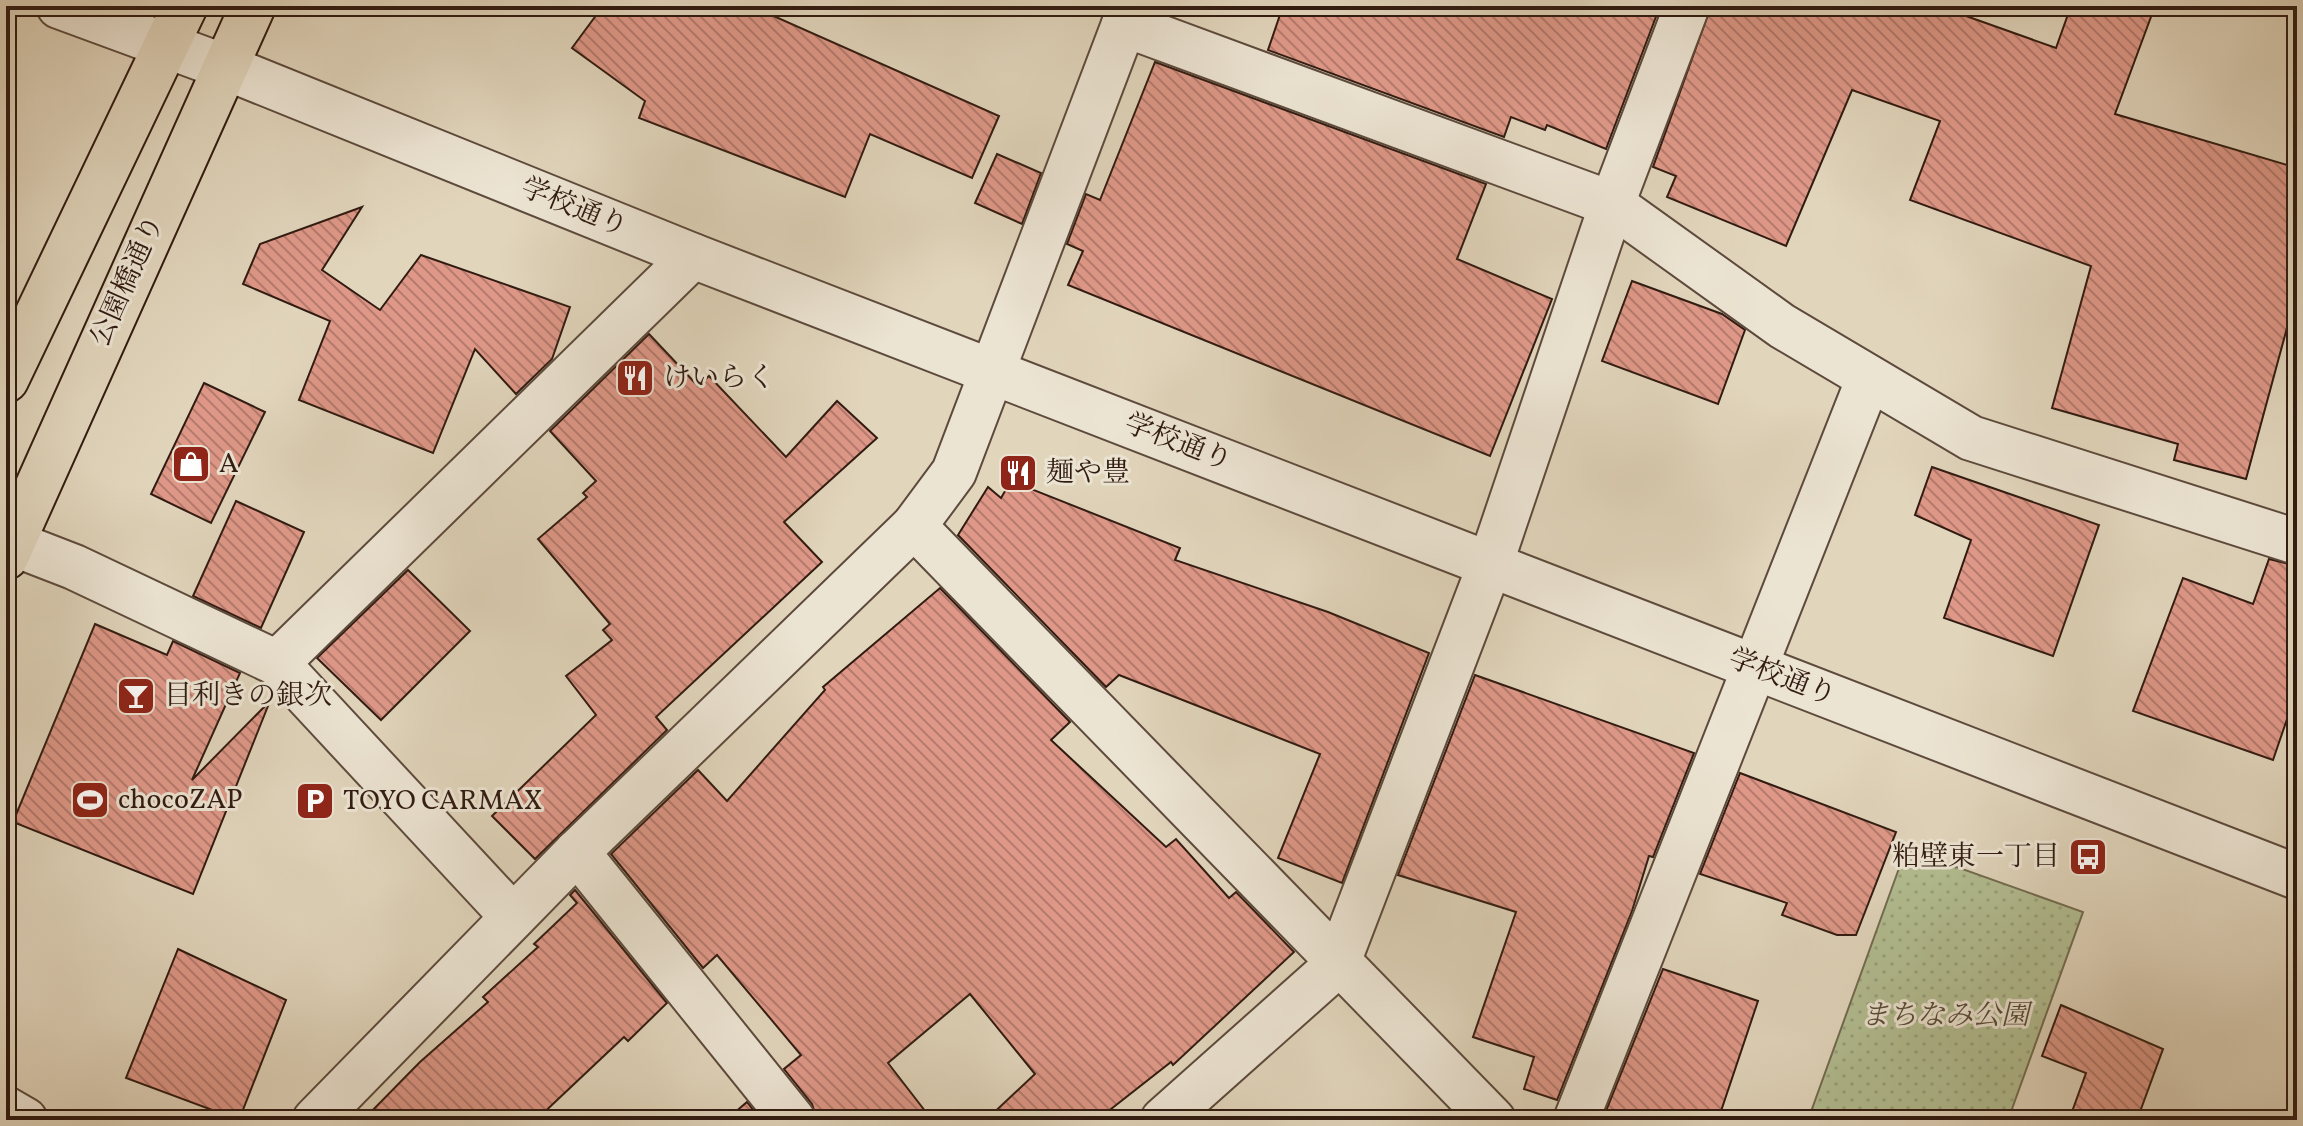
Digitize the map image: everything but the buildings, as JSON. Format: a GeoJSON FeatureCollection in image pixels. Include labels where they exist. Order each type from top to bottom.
{"type":"FeatureCollection","features":[{"type":"Feature","properties":{"kind":"main road"},"geometry":{"type":"LineString","coordinates":[[6,380],[185,6]]}},
{"type":"Feature","properties":{"kind":"main road","name":"公園橋通り"},"geometry":{"type":"LineString","coordinates":[[9,550],[253,6]]}},
{"type":"Feature","properties":{"kind":"street","name":"学校通り"},"geometry":{"type":"LineString","coordinates":[[59,6],[225,67],[693,256],[2297,877]]}},
{"type":"Feature","properties":{"kind":"street"},"geometry":{"type":"LineString","coordinates":[[1163,1120],[1337,965],[1490,565],[1612,204],[1687,6]]}},
{"type":"Feature","properties":{"kind":"street"},"geometry":{"type":"LineString","coordinates":[[315,1120],[577,852],[914,526],[954,472],[1128,15],[1612,204],[1782,326],[1971,438],[2297,542]]}},
{"type":"Feature","properties":{"kind":"street"},"geometry":{"type":"LineString","coordinates":[[277,663],[693,256]]}},
{"type":"Feature","properties":{"kind":"street"},"geometry":{"type":"LineString","coordinates":[[1576,1120],[1869,378]]}},
{"type":"Feature","properties":{"kind":"street"},"geometry":{"type":"LineString","coordinates":[[914,526],[1337,965],[1493,1120]]}},
{"type":"Feature","properties":{"kind":"street"},"geometry":{"type":"LineString","coordinates":[[9,550],[74,567],[277,663],[513,917]]}},
{"type":"Feature","properties":{"kind":"street"},"geometry":{"type":"LineString","coordinates":[[577,852],[793,1120]]}},
{"type":"Feature","properties":{"kind":"street"},"geometry":{"type":"LineString","coordinates":[[6,1109],[25,1120]]}},
{"type":"Feature","properties":{"kind":"green space","name":"まちなみ公園"},"geometry":{"type":"Polygon","coordinates":[[[1906,849],[2083,912],[2008,1120],[1808,1120],[1906,849]]]}},
{"type":"Feature","properties":{"kind":"place","name":"けいらく"},"geometry":{"type":"Point","coordinates":[635,378]}},
{"type":"Feature","properties":{"kind":"place","name":"A"},"geometry":{"type":"Point","coordinates":[191,464]}},
{"type":"Feature","properties":{"kind":"place","name":"麺や豊"},"geometry":{"type":"Point","coordinates":[1018,473]}},
{"type":"Feature","properties":{"kind":"place","name":"目利きの銀次"},"geometry":{"type":"Point","coordinates":[136,696]}},
{"type":"Feature","properties":{"kind":"place","name":"chocoZAP"},"geometry":{"type":"Point","coordinates":[90,800]}},
{"type":"Feature","properties":{"kind":"place","name":"TOYO CARMAX"},"geometry":{"type":"Point","coordinates":[315,801]}},
{"type":"Feature","properties":{"kind":"place","name":"粕壁東一丁目"},"geometry":{"type":"Point","coordinates":[2088,857]}}]}
